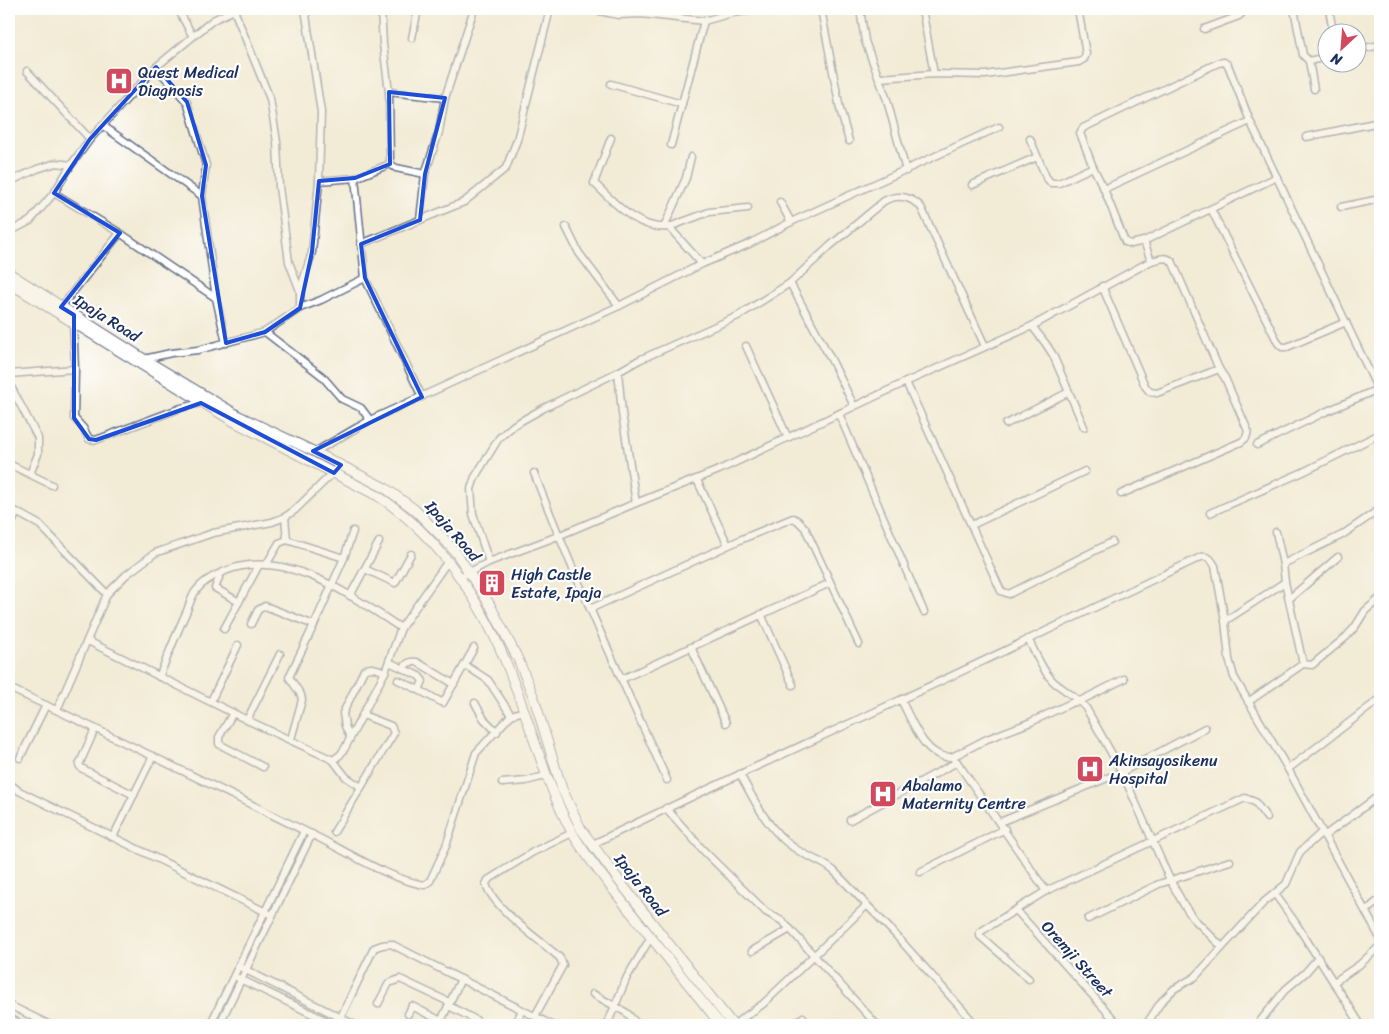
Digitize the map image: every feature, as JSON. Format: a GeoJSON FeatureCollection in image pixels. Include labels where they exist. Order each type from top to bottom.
{"type":"FeatureCollection","features":[{"type":"Feature","properties":{"kind":"main road","name":"Ipaja Road"},"geometry":{"type":"LineString","coordinates":[[9,273],[61,307],[73,319],[231,420],[338,469],[385,488],[414,509],[444,539],[470,572],[498,618],[534,698],[562,789],[573,814],[591,845],[733,1025]]}},
{"type":"Feature","properties":{"kind":"main road","name":"Ipaja Road"},"geometry":{"type":"LineString","coordinates":[[9,283],[144,359],[239,416],[315,452],[392,505],[420,529],[460,577],[494,638],[515,684],[545,776],[572,833],[586,854],[721,1025]]}},
{"type":"Feature","properties":{"kind":"street"},"geometry":{"type":"LineString","coordinates":[[178,9],[192,35]]}},
{"type":"Feature","properties":{"kind":"street"},"geometry":{"type":"LineString","coordinates":[[9,232],[30,222],[54,193],[71,164],[90,139],[156,67],[212,20],[235,9],[270,99],[277,142],[279,187],[289,262],[300,291]]}},
{"type":"Feature","properties":{"kind":"street"},"geometry":{"type":"LineString","coordinates":[[300,308],[300,291],[312,252],[321,112],[305,9]]}},
{"type":"Feature","properties":{"kind":"street"},"geometry":{"type":"LineString","coordinates":[[381,9],[389,92],[390,164]]}},
{"type":"Feature","properties":{"kind":"street"},"geometry":{"type":"LineString","coordinates":[[412,38],[418,9]]}},
{"type":"Feature","properties":{"kind":"street"},"geometry":{"type":"LineString","coordinates":[[420,220],[425,174],[439,132],[445,98],[474,9]]}},
{"type":"Feature","properties":{"kind":"street"},"geometry":{"type":"LineString","coordinates":[[361,244],[468,199],[506,168],[517,140],[550,9]]}},
{"type":"Feature","properties":{"kind":"street"},"geometry":{"type":"LineString","coordinates":[[555,9],[641,14],[704,21],[732,13],[764,9]]}},
{"type":"Feature","properties":{"kind":"street"},"geometry":{"type":"LineString","coordinates":[[641,14],[648,9]]}},
{"type":"Feature","properties":{"kind":"street"},"geometry":{"type":"LineString","coordinates":[[821,9],[840,108],[850,141]]}},
{"type":"Feature","properties":{"kind":"street"},"geometry":{"type":"LineString","coordinates":[[860,9],[865,41],[880,78],[906,171]]}},
{"type":"Feature","properties":{"kind":"street"},"geometry":{"type":"LineString","coordinates":[[922,9],[934,74]]}},
{"type":"Feature","properties":{"kind":"street"},"geometry":{"type":"LineString","coordinates":[[880,78],[934,74],[985,75],[1079,62],[1084,59],[1086,54],[1078,9]]}},
{"type":"Feature","properties":{"kind":"street"},"geometry":{"type":"LineString","coordinates":[[1204,29],[1239,16],[1242,13],[1242,9]]}},
{"type":"Feature","properties":{"kind":"street"},"geometry":{"type":"LineString","coordinates":[[1294,9],[1303,55],[1309,61],[1314,89]]}},
{"type":"Feature","properties":{"kind":"street"},"geometry":{"type":"LineString","coordinates":[[1329,9],[1331,22]]}},
{"type":"Feature","properties":{"kind":"street"},"geometry":{"type":"LineString","coordinates":[[671,145],[704,21]]}},
{"type":"Feature","properties":{"kind":"street"},"geometry":{"type":"LineString","coordinates":[[1366,48],[1380,45]]}},
{"type":"Feature","properties":{"kind":"street"},"geometry":{"type":"LineString","coordinates":[[1309,61],[1316,59]]}},
{"type":"Feature","properties":{"kind":"street"},"geometry":{"type":"LineString","coordinates":[[1257,445],[1325,412],[1379,392],[1277,177],[1250,121],[1228,65],[1224,62],[1083,128],[1080,133],[1125,242],[1130,244],[1144,241],[1277,177]]}},
{"type":"Feature","properties":{"kind":"street"},"geometry":{"type":"LineString","coordinates":[[156,67],[187,102],[206,164],[202,196],[216,298],[226,342]]}},
{"type":"Feature","properties":{"kind":"street"},"geometry":{"type":"LineString","coordinates":[[27,71],[90,139]]}},
{"type":"Feature","properties":{"kind":"street"},"geometry":{"type":"LineString","coordinates":[[611,84],[682,104]]}},
{"type":"Feature","properties":{"kind":"street"},"geometry":{"type":"LineString","coordinates":[[389,92],[445,98]]}},
{"type":"Feature","properties":{"kind":"street"},"geometry":{"type":"LineString","coordinates":[[1104,189],[1250,121]]}},
{"type":"Feature","properties":{"kind":"street"},"geometry":{"type":"LineString","coordinates":[[1306,138],[1380,122]]}},
{"type":"Feature","properties":{"kind":"street"},"geometry":{"type":"LineString","coordinates":[[102,125],[202,196]]}},
{"type":"Feature","properties":{"kind":"street"},"geometry":{"type":"LineString","coordinates":[[315,452],[370,420],[619,306],[702,264],[749,244],[791,222],[906,171],[998,127]]}},
{"type":"Feature","properties":{"kind":"street"},"geometry":{"type":"LineString","coordinates":[[611,138],[594,183],[632,218],[644,223],[666,227],[709,212],[748,208]]}},
{"type":"Feature","properties":{"kind":"street"},"geometry":{"type":"LineString","coordinates":[[1030,139],[1049,182],[1059,184],[1093,167]]}},
{"type":"Feature","properties":{"kind":"street"},"geometry":{"type":"LineString","coordinates":[[666,227],[686,178],[691,157]]}},
{"type":"Feature","properties":{"kind":"street"},"geometry":{"type":"LineString","coordinates":[[972,185],[1037,157]]}},
{"type":"Feature","properties":{"kind":"street"},"geometry":{"type":"LineString","coordinates":[[9,182],[37,169],[56,163],[71,164]]}},
{"type":"Feature","properties":{"kind":"street"},"geometry":{"type":"LineString","coordinates":[[318,181],[355,178],[390,164]]}},
{"type":"Feature","properties":{"kind":"street"},"geometry":{"type":"LineString","coordinates":[[390,164],[396,168],[425,174]]}},
{"type":"Feature","properties":{"kind":"street"},"geometry":{"type":"LineString","coordinates":[[355,178],[364,278],[422,397]]}},
{"type":"Feature","properties":{"kind":"street"},"geometry":{"type":"LineString","coordinates":[[54,193],[120,233],[216,298]]}},
{"type":"Feature","properties":{"kind":"street"},"geometry":{"type":"LineString","coordinates":[[489,562],[473,514],[471,489],[499,438],[514,425],[544,408],[640,360],[738,316],[790,283],[830,246],[884,201],[892,197],[909,198],[921,207],[985,346]]}},
{"type":"Feature","properties":{"kind":"street"},"geometry":{"type":"LineString","coordinates":[[1341,207],[1380,199]]}},
{"type":"Feature","properties":{"kind":"street"},"geometry":{"type":"LineString","coordinates":[[780,202],[791,222]]}},
{"type":"Feature","properties":{"kind":"street"},"geometry":{"type":"LineString","coordinates":[[1212,209],[1278,343],[1282,347],[1287,348],[1346,322]]}},
{"type":"Feature","properties":{"kind":"street"},"geometry":{"type":"LineString","coordinates":[[566,227],[579,253],[619,306]]}},
{"type":"Feature","properties":{"kind":"street"},"geometry":{"type":"LineString","coordinates":[[666,227],[702,264]]}},
{"type":"Feature","properties":{"kind":"street"},"geometry":{"type":"LineString","coordinates":[[61,307],[120,233]]}},
{"type":"Feature","properties":{"kind":"street"},"geometry":{"type":"LineString","coordinates":[[1144,241],[1151,260]]}},
{"type":"Feature","properties":{"kind":"street"},"geometry":{"type":"LineString","coordinates":[[460,577],[489,562],[558,536],[636,502],[697,480],[906,382],[1032,326],[1151,260],[1166,258],[1173,262],[1248,431],[1246,438],[1241,442],[1121,494]]}},
{"type":"Feature","properties":{"kind":"street"},"geometry":{"type":"LineString","coordinates":[[144,359],[198,350],[265,332],[300,308],[321,300],[364,278]]}},
{"type":"Feature","properties":{"kind":"street"},"geometry":{"type":"LineString","coordinates":[[790,283],[854,406]]}},
{"type":"Feature","properties":{"kind":"street"},"geometry":{"type":"LineString","coordinates":[[1102,286],[1145,386],[1150,392],[1157,393],[1219,369]]}},
{"type":"Feature","properties":{"kind":"street"},"geometry":{"type":"LineString","coordinates":[[73,319],[74,418],[83,428],[88,439],[96,440],[181,408],[202,403]]}},
{"type":"Feature","properties":{"kind":"street"},"geometry":{"type":"LineString","coordinates":[[1032,326],[1050,349],[1084,427]]}},
{"type":"Feature","properties":{"kind":"street"},"geometry":{"type":"LineString","coordinates":[[265,332],[322,376],[342,399],[360,408],[370,420]]}},
{"type":"Feature","properties":{"kind":"street"},"geometry":{"type":"LineString","coordinates":[[746,346],[788,438]]}},
{"type":"Feature","properties":{"kind":"street"},"geometry":{"type":"LineString","coordinates":[[9,374],[75,369]]}},
{"type":"Feature","properties":{"kind":"street"},"geometry":{"type":"LineString","coordinates":[[618,372],[622,413],[636,502]]}},
{"type":"Feature","properties":{"kind":"street"},"geometry":{"type":"LineString","coordinates":[[906,382],[1001,592],[1009,594],[1112,542]]}},
{"type":"Feature","properties":{"kind":"street"},"geometry":{"type":"LineString","coordinates":[[9,383],[38,438],[38,454],[30,474]]}},
{"type":"Feature","properties":{"kind":"street"},"geometry":{"type":"LineString","coordinates":[[1006,424],[1069,392]]}},
{"type":"Feature","properties":{"kind":"street"},"geometry":{"type":"LineString","coordinates":[[839,414],[924,612]]}},
{"type":"Feature","properties":{"kind":"street"},"geometry":{"type":"LineString","coordinates":[[1210,513],[1303,472],[1380,434]]}},
{"type":"Feature","properties":{"kind":"street"},"geometry":{"type":"LineString","coordinates":[[9,464],[52,485]]}},
{"type":"Feature","properties":{"kind":"street"},"geometry":{"type":"LineString","coordinates":[[57,710],[107,594],[126,574],[155,553],[213,533],[272,522],[285,517],[295,510],[338,469]]}},
{"type":"Feature","properties":{"kind":"street"},"geometry":{"type":"LineString","coordinates":[[972,525],[1085,471]]}},
{"type":"Feature","properties":{"kind":"street"},"geometry":{"type":"LineString","coordinates":[[534,473],[558,536],[667,780]]}},
{"type":"Feature","properties":{"kind":"street"},"geometry":{"type":"LineString","coordinates":[[697,480],[728,545]]}},
{"type":"Feature","properties":{"kind":"street"},"geometry":{"type":"LineString","coordinates":[[9,508],[40,525],[107,594]]}},
{"type":"Feature","properties":{"kind":"street"},"geometry":{"type":"LineString","coordinates":[[1283,564],[1342,535],[1380,509]]}},
{"type":"Feature","properties":{"kind":"street"},"geometry":{"type":"LineString","coordinates":[[9,529],[17,512]]}},
{"type":"Feature","properties":{"kind":"street"},"geometry":{"type":"LineString","coordinates":[[285,517],[287,540]]}},
{"type":"Feature","properties":{"kind":"street"},"geometry":{"type":"LineString","coordinates":[[590,609],[790,518],[795,519],[805,528],[859,644]]}},
{"type":"Feature","properties":{"kind":"street"},"geometry":{"type":"LineString","coordinates":[[291,739],[302,700],[301,695],[289,677],[344,558],[353,531]]}},
{"type":"Feature","properties":{"kind":"street"},"geometry":{"type":"LineString","coordinates":[[1276,532],[1303,664]]}},
{"type":"Feature","properties":{"kind":"street"},"geometry":{"type":"LineString","coordinates":[[224,629],[239,602],[279,543],[287,540],[344,558]]}},
{"type":"Feature","properties":{"kind":"street"},"geometry":{"type":"LineString","coordinates":[[350,596],[379,542]]}},
{"type":"Feature","properties":{"kind":"street"},"geometry":{"type":"LineString","coordinates":[[365,569],[395,583],[411,554]]}},
{"type":"Feature","properties":{"kind":"street"},"geometry":{"type":"LineString","coordinates":[[591,845],[1201,557],[1207,556],[1215,566],[1225,621],[1229,659],[1234,677],[1288,769],[1380,938]]}},
{"type":"Feature","properties":{"kind":"street"},"geometry":{"type":"LineString","coordinates":[[1289,599],[1338,557]]}},
{"type":"Feature","properties":{"kind":"street"},"geometry":{"type":"LineString","coordinates":[[333,760],[340,755],[363,715],[389,662],[402,628],[448,561]]}},
{"type":"Feature","properties":{"kind":"street"},"geometry":{"type":"LineString","coordinates":[[159,677],[195,592],[207,580],[229,569],[276,565],[332,584],[402,628]]}},
{"type":"Feature","properties":{"kind":"street"},"geometry":{"type":"LineString","coordinates":[[217,575],[219,578],[215,588],[218,592],[239,602]]}},
{"type":"Feature","properties":{"kind":"street"},"geometry":{"type":"LineString","coordinates":[[1225,621],[1285,582]]}},
{"type":"Feature","properties":{"kind":"street"},"geometry":{"type":"LineString","coordinates":[[622,679],[830,584]]}},
{"type":"Feature","properties":{"kind":"street"},"geometry":{"type":"LineString","coordinates":[[1248,702],[1303,664],[1312,665],[1346,637],[1365,611],[1380,598]]}},
{"type":"Feature","properties":{"kind":"street"},"geometry":{"type":"LineString","coordinates":[[251,624],[258,610],[265,606],[314,625]]}},
{"type":"Feature","properties":{"kind":"street"},"geometry":{"type":"LineString","coordinates":[[761,614],[793,684]]}},
{"type":"Feature","properties":{"kind":"street"},"geometry":{"type":"LineString","coordinates":[[1028,639],[1046,673],[1086,708],[1122,772],[1170,880],[1189,912],[1222,947]]}},
{"type":"Feature","properties":{"kind":"street"},"geometry":{"type":"LineString","coordinates":[[88,641],[333,760],[346,777],[361,787]]}},
{"type":"Feature","properties":{"kind":"street"},"geometry":{"type":"LineString","coordinates":[[211,701],[238,645]]}},
{"type":"Feature","properties":{"kind":"street"},"geometry":{"type":"LineString","coordinates":[[691,647],[726,723]]}},
{"type":"Feature","properties":{"kind":"street"},"geometry":{"type":"LineString","coordinates":[[398,680],[443,703],[474,648]]}},
{"type":"Feature","properties":{"kind":"street"},"geometry":{"type":"LineString","coordinates":[[248,720],[280,654]]}},
{"type":"Feature","properties":{"kind":"street"},"geometry":{"type":"LineString","coordinates":[[389,662],[421,678],[423,681],[419,690]]}},
{"type":"Feature","properties":{"kind":"street"},"geometry":{"type":"LineString","coordinates":[[403,668],[407,664],[417,662],[454,684]]}},
{"type":"Feature","properties":{"kind":"street"},"geometry":{"type":"LineString","coordinates":[[465,665],[488,680],[511,715]]}},
{"type":"Feature","properties":{"kind":"street"},"geometry":{"type":"LineString","coordinates":[[350,737],[345,726],[343,713],[364,670],[374,668],[384,672]]}},
{"type":"Feature","properties":{"kind":"street"},"geometry":{"type":"LineString","coordinates":[[850,820],[987,739],[1071,703],[1080,701],[1124,679]]}},
{"type":"Feature","properties":{"kind":"street"},"geometry":{"type":"LineString","coordinates":[[9,688],[153,756],[413,884],[426,885],[446,846],[476,753],[511,715],[524,711]]}},
{"type":"Feature","properties":{"kind":"street"},"geometry":{"type":"LineString","coordinates":[[1288,769],[1380,699]]}},
{"type":"Feature","properties":{"kind":"street"},"geometry":{"type":"LineString","coordinates":[[901,700],[927,747],[943,758],[954,759],[1005,829],[1046,891]]}},
{"type":"Feature","properties":{"kind":"street"},"geometry":{"type":"LineString","coordinates":[[475,703],[484,719],[497,732]]}},
{"type":"Feature","properties":{"kind":"street"},"geometry":{"type":"LineString","coordinates":[[20,758],[46,705]]}},
{"type":"Feature","properties":{"kind":"street"},"geometry":{"type":"LineString","coordinates":[[233,712],[219,737],[219,744],[263,767]]}},
{"type":"Feature","properties":{"kind":"street"},"geometry":{"type":"LineString","coordinates":[[334,832],[394,733],[391,726],[363,715]]}},
{"type":"Feature","properties":{"kind":"street"},"geometry":{"type":"LineString","coordinates":[[1000,822],[1122,772],[1205,728]]}},
{"type":"Feature","properties":{"kind":"street"},"geometry":{"type":"LineString","coordinates":[[95,729],[79,766],[134,795]]}},
{"type":"Feature","properties":{"kind":"street"},"geometry":{"type":"LineString","coordinates":[[113,837],[153,756]]}},
{"type":"Feature","properties":{"kind":"street"},"geometry":{"type":"LineString","coordinates":[[740,774],[756,805],[775,831],[794,848],[826,864],[894,933],[976,1025]]}},
{"type":"Feature","properties":{"kind":"street"},"geometry":{"type":"LineString","coordinates":[[502,783],[526,781],[545,776]]}},
{"type":"Feature","properties":{"kind":"street"},"geometry":{"type":"LineString","coordinates":[[9,783],[19,791],[272,914]]}},
{"type":"Feature","properties":{"kind":"street"},"geometry":{"type":"LineString","coordinates":[[9,790],[19,791]]}},
{"type":"Feature","properties":{"kind":"street"},"geometry":{"type":"LineString","coordinates":[[1146,1025],[1160,1002],[1174,989],[1195,977],[1264,902],[1286,884],[1300,852],[1377,797],[1380,807]]}},
{"type":"Feature","properties":{"kind":"street"},"geometry":{"type":"LineString","coordinates":[[1029,979],[980,936],[980,932],[1046,891],[1245,798],[1255,802],[1267,818]]}},
{"type":"Feature","properties":{"kind":"street"},"geometry":{"type":"LineString","coordinates":[[666,808],[704,851],[766,912],[782,921],[877,1025]]}},
{"type":"Feature","properties":{"kind":"street"},"geometry":{"type":"LineString","coordinates":[[920,872],[1005,829]]}},
{"type":"Feature","properties":{"kind":"street"},"geometry":{"type":"LineString","coordinates":[[210,1025],[304,831]]}},
{"type":"Feature","properties":{"kind":"street"},"geometry":{"type":"LineString","coordinates":[[535,1016],[563,965],[560,958],[504,909],[488,891],[486,884],[488,880],[532,852],[572,833]]}},
{"type":"Feature","properties":{"kind":"street"},"geometry":{"type":"LineString","coordinates":[[219,1025],[312,834]]}},
{"type":"Feature","properties":{"kind":"street"},"geometry":{"type":"LineString","coordinates":[[1088,919],[1159,884],[1230,861]]}},
{"type":"Feature","properties":{"kind":"street"},"geometry":{"type":"LineString","coordinates":[[1274,894],[1295,922],[1361,1025]]}},
{"type":"Feature","properties":{"kind":"street"},"geometry":{"type":"LineString","coordinates":[[1366,911],[1380,900]]}},
{"type":"Feature","properties":{"kind":"street"},"geometry":{"type":"LineString","coordinates":[[733,1025],[763,1004],[867,905]]}},
{"type":"Feature","properties":{"kind":"street","name":"Oremji Street"},"geometry":{"type":"LineString","coordinates":[[1016,910],[1119,1025]]}},
{"type":"Feature","properties":{"kind":"street"},"geometry":{"type":"LineString","coordinates":[[752,951],[790,930]]}},
{"type":"Feature","properties":{"kind":"street"},"geometry":{"type":"LineString","coordinates":[[607,1025],[614,1005],[633,966],[651,937]]}},
{"type":"Feature","properties":{"kind":"street"},"geometry":{"type":"LineString","coordinates":[[234,976],[336,1025],[374,948],[391,944],[552,1025]]}},
{"type":"Feature","properties":{"kind":"street"},"geometry":{"type":"LineString","coordinates":[[1334,982],[1359,965],[1380,946]]}},
{"type":"Feature","properties":{"kind":"street"},"geometry":{"type":"LineString","coordinates":[[1257,1025],[1285,990],[1305,973],[1318,958]]}},
{"type":"Feature","properties":{"kind":"street"},"geometry":{"type":"LineString","coordinates":[[239,966],[355,1025]]}},
{"type":"Feature","properties":{"kind":"street"},"geometry":{"type":"LineString","coordinates":[[378,1004],[389,983],[400,979],[476,1020]]}},
{"type":"Feature","properties":{"kind":"street"},"geometry":{"type":"LineString","coordinates":[[408,1014],[412,1006],[441,1021],[461,979]]}},
{"type":"Feature","properties":{"kind":"street"},"geometry":{"type":"LineString","coordinates":[[593,994],[627,1013],[638,1025]]}},
{"type":"Feature","properties":{"kind":"street"},"geometry":{"type":"LineString","coordinates":[[9,1005],[50,1025]]}},
{"type":"Feature","properties":{"kind":"street"},"geometry":{"type":"LineString","coordinates":[[515,1025],[522,1010]]}},
{"type":"Feature","properties":{"kind":"street"},"geometry":{"type":"LineString","coordinates":[[794,1025],[803,1017]]}},
{"type":"Feature","properties":{"kind":"street"},"geometry":{"type":"LineString","coordinates":[[9,1018],[24,1025]]}},
{"type":"Feature","properties":{"kind":"highlighted area"},"geometry":{"type":"Polygon","coordinates":[[[156,67],[187,102],[206,165],[202,196],[226,343],[265,332],[300,308],[312,252],[319,181],[355,178],[390,164],[389,92],[445,98],[425,174],[420,220],[361,244],[365,278],[422,397],[313,451],[341,465],[334,473],[201,403],[96,440],[89,439],[74,418],[74,315],[61,307],[120,233],[54,193],[90,139],[156,67]]]}},
{"type":"Feature","properties":{"kind":"place","name":"Quest Medical Diagnosis"},"geometry":{"type":"Point","coordinates":[119,81]}},
{"type":"Feature","properties":{"kind":"place","name":"High Castle Estate, Ipaja"},"geometry":{"type":"Point","coordinates":[492,583]}},
{"type":"Feature","properties":{"kind":"place","name":"Akinsayosikenu Hospital"},"geometry":{"type":"Point","coordinates":[1090,769]}},
{"type":"Feature","properties":{"kind":"place","name":"Abalamo Maternity Centre"},"geometry":{"type":"Point","coordinates":[883,794]}}]}
